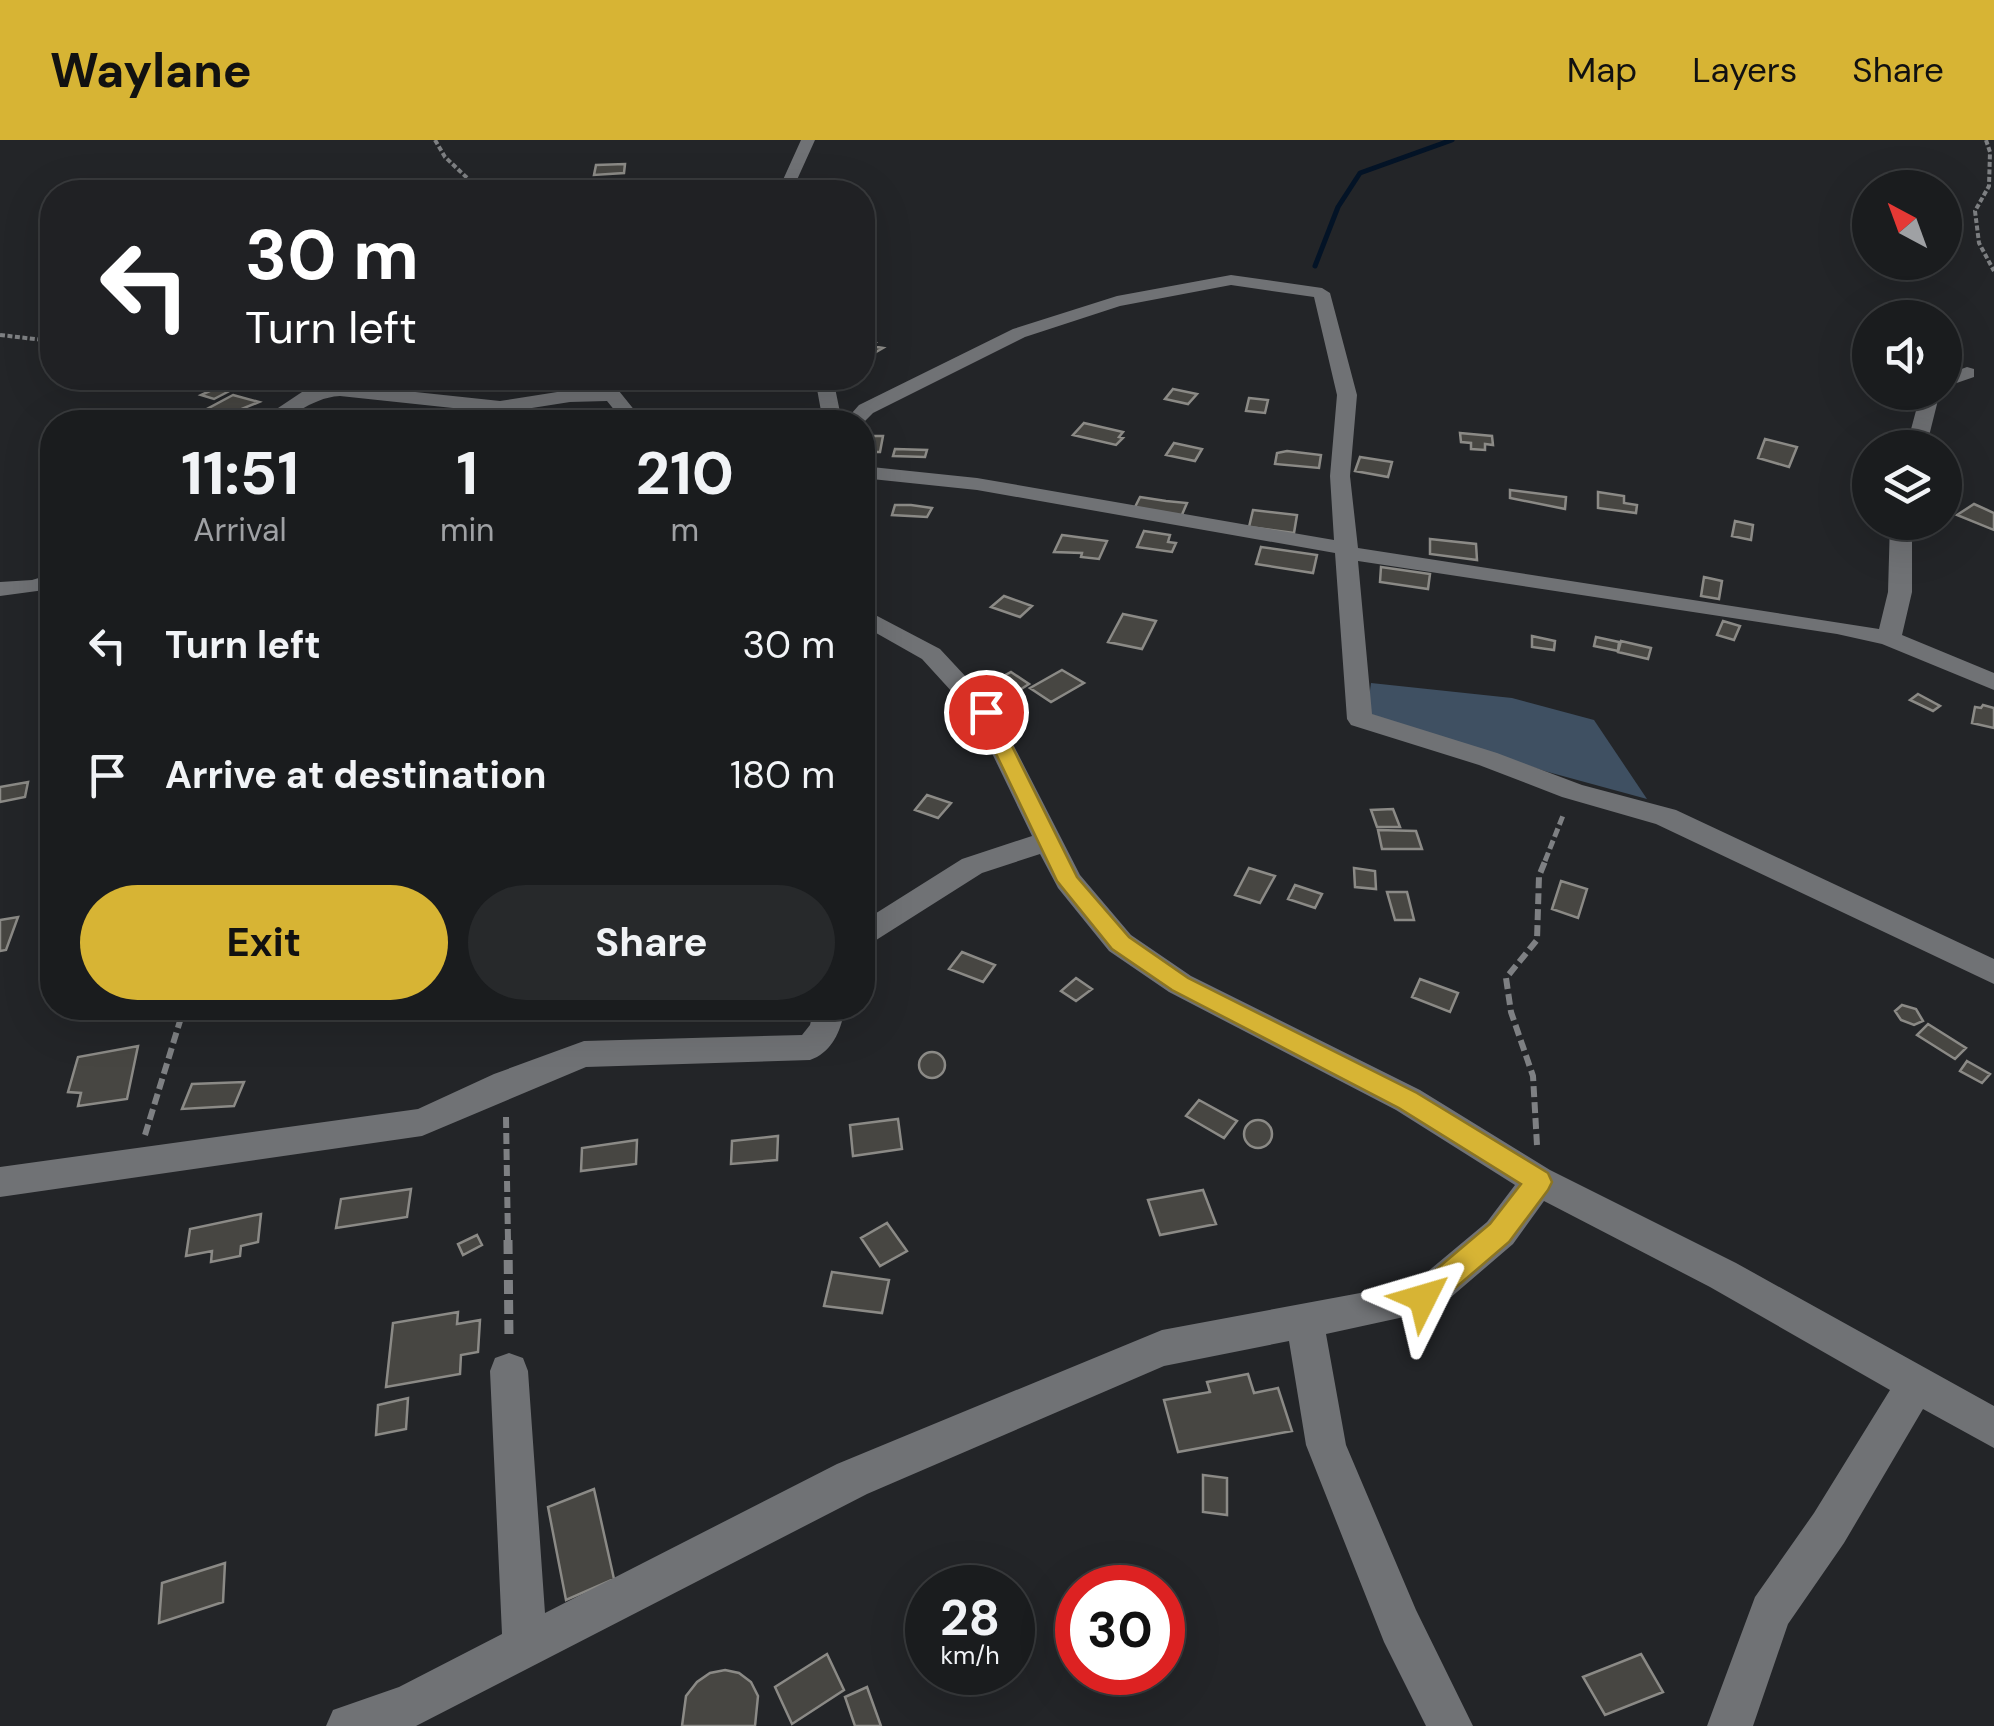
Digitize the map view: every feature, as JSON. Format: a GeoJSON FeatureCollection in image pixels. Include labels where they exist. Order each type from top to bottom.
{"type":"FeatureCollection","features":[{"type":"Feature","properties":{"kind":"street"},"geometry":{"type":"LineString","coordinates":[[790,180],[808,140]]}},
{"type":"Feature","properties":{"kind":"street"},"geometry":{"type":"LineString","coordinates":[[866,410],[1019,333],[1117,301],[1230,280],[1322,293],[1347,395],[1340,476],[1348,551],[1352,659],[1360,719],[1473,754],[1572,791],[1666,817],[1994,972]]}},
{"type":"Feature","properties":{"kind":"street"},"geometry":{"type":"LineString","coordinates":[[1962,375],[1967,373]]}},
{"type":"Feature","properties":{"kind":"street"},"geometry":{"type":"LineString","coordinates":[[286,410],[315,392],[340,390],[500,406],[570,396],[612,396],[624,410]]}},
{"type":"Feature","properties":{"kind":"street"},"geometry":{"type":"LineString","coordinates":[[875,473],[976,484],[1348,551],[1740,611],[1889,638],[1994,682]]}},
{"type":"Feature","properties":{"kind":"street"},"geometry":{"type":"LineString","coordinates":[[1889,638],[1900,592],[1901,540]]}},
{"type":"Feature","properties":{"kind":"street"},"geometry":{"type":"LineString","coordinates":[[0,589],[40,585]]}},
{"type":"Feature","properties":{"kind":"street"},"geometry":{"type":"LineString","coordinates":[[875,622],[931,654],[986,712],[1068,881],[1120,943],[1180,984],[1408,1100],[1538,1182],[1724,1275],[1994,1428]]}},
{"type":"Feature","properties":{"kind":"street"},"geometry":{"type":"LineString","coordinates":[[875,928],[972,866],[1049,841]]}},
{"type":"Feature","properties":{"kind":"street"},"geometry":{"type":"LineString","coordinates":[[0,1182],[422,1122],[506,1083],[584,1054],[810,1047],[825,1029],[827,1020]]}},
{"type":"Feature","properties":{"kind":"street"},"geometry":{"type":"LineString","coordinates":[[349,1726],[407,1707],[852,1480],[1162,1348],[1423,1298],[1500,1233],[1538,1182]]}},
{"type":"Feature","properties":{"kind":"street"},"geometry":{"type":"LineString","coordinates":[[1305,1320],[1326,1445],[1400,1626],[1450,1726]]}},
{"type":"Feature","properties":{"kind":"street"},"geometry":{"type":"LineString","coordinates":[[509,1371],[525,1649]]}},
{"type":"Feature","properties":{"kind":"street"},"geometry":{"type":"LineString","coordinates":[[1730,1726],[1770,1612],[1829,1528],[1916,1384]]}},
{"type":"Feature","properties":{"kind":"path"},"geometry":{"type":"LineString","coordinates":[[435,140],[445,157],[469,180]]}},
{"type":"Feature","properties":{"kind":"path"},"geometry":{"type":"LineString","coordinates":[[1986,140],[1990,152],[1989,186],[1974,212],[1979,243],[1994,271]]}},
{"type":"Feature","properties":{"kind":"path"},"geometry":{"type":"LineString","coordinates":[[0,336],[40,339]]}},
{"type":"Feature","properties":{"kind":"path"},"geometry":{"type":"LineString","coordinates":[[1538,1182],[1533,1076],[1511,1012],[1506,978],[1537,940],[1539,876],[1572,791]]}},
{"type":"Feature","properties":{"kind":"path"},"geometry":{"type":"LineString","coordinates":[[136,1165],[180,1020]]}},
{"type":"Feature","properties":{"kind":"path"},"geometry":{"type":"LineString","coordinates":[[506,1083],[509,1371]]}},
{"type":"Feature","properties":{"kind":"shaded area"},"geometry":{"type":"Polygon","coordinates":[[[1371,683],[1512,698],[1594,720],[1647,799],[1548,772],[1367,713],[1371,683]]]}},
{"type":"Feature","properties":{"kind":"building"},"geometry":{"type":"Polygon","coordinates":[[[625,164],[624,173],[594,175],[596,165],[625,164]]]}},
{"type":"Feature","properties":{"kind":"building"},"geometry":{"type":"Polygon","coordinates":[[[1173,389],[1197,394],[1188,404],[1165,399],[1173,389]]]}},
{"type":"Feature","properties":{"kind":"building"},"geometry":{"type":"Polygon","coordinates":[[[212,390],[231,390],[214,399],[201,395],[212,390]]]}},
{"type":"Feature","properties":{"kind":"building"},"geometry":{"type":"Polygon","coordinates":[[[233,395],[259,402],[239,410],[207,409],[233,395]]]}},
{"type":"Feature","properties":{"kind":"building"},"geometry":{"type":"Polygon","coordinates":[[[1249,398],[1268,400],[1265,413],[1246,411],[1249,398]]]}},
{"type":"Feature","properties":{"kind":"building"},"geometry":{"type":"Polygon","coordinates":[[[1084,423],[1123,432],[1119,437],[1123,438],[1116,445],[1073,435],[1084,423]]]}},
{"type":"Feature","properties":{"kind":"building"},"geometry":{"type":"Polygon","coordinates":[[[1460,433],[1492,436],[1493,445],[1485,444],[1485,450],[1471,449],[1471,443],[1461,442],[1460,433]]]}},
{"type":"Feature","properties":{"kind":"building"},"geometry":{"type":"Polygon","coordinates":[[[875,436],[883,436],[880,452],[875,452],[875,436]]]}},
{"type":"Feature","properties":{"kind":"building"},"geometry":{"type":"Polygon","coordinates":[[[1765,439],[1797,447],[1789,467],[1758,458],[1765,439]]]}},
{"type":"Feature","properties":{"kind":"building"},"geometry":{"type":"Polygon","coordinates":[[[1174,443],[1202,449],[1195,461],[1166,455],[1174,443]]]}},
{"type":"Feature","properties":{"kind":"building"},"geometry":{"type":"Polygon","coordinates":[[[895,449],[927,450],[925,457],[893,456],[895,449]]]}},
{"type":"Feature","properties":{"kind":"building"},"geometry":{"type":"Polygon","coordinates":[[[1277,453],[1321,455],[1319,468],[1275,464],[1277,453]]]}},
{"type":"Feature","properties":{"kind":"building"},"geometry":{"type":"Polygon","coordinates":[[[1360,457],[1392,462],[1388,477],[1355,471],[1360,457]]]}},
{"type":"Feature","properties":{"kind":"building"},"geometry":{"type":"Polygon","coordinates":[[[1510,490],[1566,497],[1565,509],[1510,498],[1510,490]]]}},
{"type":"Feature","properties":{"kind":"building"},"geometry":{"type":"Polygon","coordinates":[[[1598,492],[1624,496],[1624,503],[1637,505],[1636,513],[1598,508],[1598,492]]]}},
{"type":"Feature","properties":{"kind":"building"},"geometry":{"type":"Polygon","coordinates":[[[1140,497],[1187,503],[1181,517],[1135,507],[1140,497]]]}},
{"type":"Feature","properties":{"kind":"building"},"geometry":{"type":"Polygon","coordinates":[[[1974,504],[1994,513],[1994,530],[1962,517],[1962,512],[1974,504]]]}},
{"type":"Feature","properties":{"kind":"building"},"geometry":{"type":"Polygon","coordinates":[[[895,505],[932,508],[927,517],[892,515],[895,505]]]}},
{"type":"Feature","properties":{"kind":"building"},"geometry":{"type":"Polygon","coordinates":[[[1253,510],[1297,515],[1294,533],[1249,527],[1253,510]]]}},
{"type":"Feature","properties":{"kind":"building"},"geometry":{"type":"Polygon","coordinates":[[[1735,521],[1753,525],[1751,540],[1732,536],[1735,521]]]}},
{"type":"Feature","properties":{"kind":"building"},"geometry":{"type":"Polygon","coordinates":[[[1144,531],[1170,535],[1168,542],[1176,543],[1172,552],[1137,547],[1144,531]]]}},
{"type":"Feature","properties":{"kind":"building"},"geometry":{"type":"Polygon","coordinates":[[[1062,535],[1107,541],[1099,559],[1081,557],[1082,553],[1054,552],[1062,535]]]}},
{"type":"Feature","properties":{"kind":"building"},"geometry":{"type":"Polygon","coordinates":[[[1430,539],[1476,544],[1477,560],[1430,554],[1430,539]]]}},
{"type":"Feature","properties":{"kind":"building"},"geometry":{"type":"Polygon","coordinates":[[[1261,547],[1317,555],[1313,573],[1256,564],[1261,547]]]}},
{"type":"Feature","properties":{"kind":"building"},"geometry":{"type":"Polygon","coordinates":[[[1381,567],[1430,574],[1428,589],[1380,582],[1381,567]]]}},
{"type":"Feature","properties":{"kind":"building"},"geometry":{"type":"Polygon","coordinates":[[[1704,577],[1722,581],[1719,599],[1701,596],[1704,577]]]}},
{"type":"Feature","properties":{"kind":"building"},"geometry":{"type":"Polygon","coordinates":[[[1004,596],[1032,606],[1020,617],[991,607],[1004,596]]]}},
{"type":"Feature","properties":{"kind":"building"},"geometry":{"type":"Polygon","coordinates":[[[1123,614],[1156,621],[1142,649],[1108,642],[1123,614]]]}},
{"type":"Feature","properties":{"kind":"building"},"geometry":{"type":"Polygon","coordinates":[[[1723,621],[1740,626],[1734,640],[1717,635],[1723,621]]]}},
{"type":"Feature","properties":{"kind":"building"},"geometry":{"type":"Polygon","coordinates":[[[1532,636],[1555,641],[1554,650],[1532,647],[1532,636]]]}},
{"type":"Feature","properties":{"kind":"building"},"geometry":{"type":"Polygon","coordinates":[[[1596,637],[1619,642],[1618,651],[1594,646],[1596,637]]]}},
{"type":"Feature","properties":{"kind":"building"},"geometry":{"type":"Polygon","coordinates":[[[1621,641],[1651,648],[1648,659],[1618,652],[1621,641]]]}},
{"type":"Feature","properties":{"kind":"building"},"geometry":{"type":"Polygon","coordinates":[[[1062,670],[1084,683],[1051,702],[1030,688],[1062,670]]]}},
{"type":"Feature","properties":{"kind":"building"},"geometry":{"type":"Polygon","coordinates":[[[1011,672],[1029,684],[1018,691],[1000,678],[1011,672]]]}},
{"type":"Feature","properties":{"kind":"building"},"geometry":{"type":"Polygon","coordinates":[[[1918,694],[1940,706],[1933,711],[1910,700],[1918,694]]]}},
{"type":"Feature","properties":{"kind":"building"},"geometry":{"type":"Polygon","coordinates":[[[1975,707],[1994,708],[1994,728],[1972,723],[1975,707]]]}},
{"type":"Feature","properties":{"kind":"building"},"geometry":{"type":"Polygon","coordinates":[[[28,782],[25,797],[0,802],[0,787],[28,782]]]}},
{"type":"Feature","properties":{"kind":"building"},"geometry":{"type":"Polygon","coordinates":[[[927,795],[951,803],[938,818],[915,810],[927,795]]]}},
{"type":"Feature","properties":{"kind":"building"},"geometry":{"type":"Polygon","coordinates":[[[1393,809],[1400,827],[1377,827],[1371,810],[1393,809]]]}},
{"type":"Feature","properties":{"kind":"building"},"geometry":{"type":"Polygon","coordinates":[[[1378,830],[1416,831],[1422,849],[1382,849],[1378,830]]]}},
{"type":"Feature","properties":{"kind":"building"},"geometry":{"type":"Polygon","coordinates":[[[1249,868],[1275,876],[1260,903],[1235,895],[1249,868]]]}},
{"type":"Feature","properties":{"kind":"building"},"geometry":{"type":"Polygon","coordinates":[[[1354,868],[1375,871],[1376,889],[1355,887],[1354,868]]]}},
{"type":"Feature","properties":{"kind":"building"},"geometry":{"type":"Polygon","coordinates":[[[1561,881],[1587,889],[1578,918],[1552,909],[1561,881]]]}},
{"type":"Feature","properties":{"kind":"building"},"geometry":{"type":"Polygon","coordinates":[[[1295,885],[1322,894],[1315,908],[1288,899],[1295,885]]]}},
{"type":"Feature","properties":{"kind":"building"},"geometry":{"type":"Polygon","coordinates":[[[1387,892],[1407,892],[1414,920],[1395,920],[1387,892]]]}},
{"type":"Feature","properties":{"kind":"building"},"geometry":{"type":"Polygon","coordinates":[[[18,917],[6,950],[0,951],[0,920],[18,917]]]}},
{"type":"Feature","properties":{"kind":"building"},"geometry":{"type":"Polygon","coordinates":[[[962,952],[995,965],[983,982],[949,969],[962,952]]]}},
{"type":"Feature","properties":{"kind":"building"},"geometry":{"type":"Polygon","coordinates":[[[1076,978],[1092,989],[1076,1001],[1061,991],[1076,978]]]}},
{"type":"Feature","properties":{"kind":"building"},"geometry":{"type":"Polygon","coordinates":[[[1420,979],[1458,993],[1450,1012],[1412,997],[1420,979]]]}},
{"type":"Feature","properties":{"kind":"building"},"geometry":{"type":"Polygon","coordinates":[[[1902,1005],[1916,1009],[1923,1021],[1914,1025],[1901,1020],[1895,1011],[1902,1005]]]}},
{"type":"Feature","properties":{"kind":"building"},"geometry":{"type":"Polygon","coordinates":[[[1928,1024],[1966,1048],[1955,1059],[1917,1035],[1928,1024]]]}},
{"type":"Feature","properties":{"kind":"building"},"geometry":{"type":"Polygon","coordinates":[[[138,1046],[127,1099],[78,1106],[81,1093],[68,1092],[78,1057],[138,1046]]]}},
{"type":"Feature","properties":{"kind":"building"},"geometry":{"type":"Polygon","coordinates":[[[932,1052],[941,1056],[945,1065],[941,1074],[932,1078],[923,1074],[919,1065],[923,1056],[932,1052]]]}},
{"type":"Feature","properties":{"kind":"building"},"geometry":{"type":"Polygon","coordinates":[[[1967,1061],[1990,1074],[1982,1083],[1960,1071],[1967,1061]]]}},
{"type":"Feature","properties":{"kind":"building"},"geometry":{"type":"Polygon","coordinates":[[[244,1082],[234,1106],[182,1109],[192,1084],[244,1082]]]}},
{"type":"Feature","properties":{"kind":"building"},"geometry":{"type":"Polygon","coordinates":[[[1199,1100],[1237,1121],[1224,1138],[1186,1116],[1199,1100]]]}},
{"type":"Feature","properties":{"kind":"building"},"geometry":{"type":"Polygon","coordinates":[[[898,1119],[902,1149],[853,1156],[850,1125],[898,1119]]]}},
{"type":"Feature","properties":{"kind":"building"},"geometry":{"type":"Polygon","coordinates":[[[1258,1120],[1268,1124],[1272,1134],[1268,1144],[1258,1148],[1248,1144],[1244,1134],[1248,1124],[1258,1120]]]}},
{"type":"Feature","properties":{"kind":"building"},"geometry":{"type":"Polygon","coordinates":[[[778,1136],[777,1160],[731,1164],[732,1141],[778,1136]]]}},
{"type":"Feature","properties":{"kind":"building"},"geometry":{"type":"Polygon","coordinates":[[[637,1140],[636,1164],[581,1171],[582,1148],[637,1140]]]}},
{"type":"Feature","properties":{"kind":"building"},"geometry":{"type":"Polygon","coordinates":[[[411,1189],[407,1217],[336,1228],[341,1199],[411,1189]]]}},
{"type":"Feature","properties":{"kind":"building"},"geometry":{"type":"Polygon","coordinates":[[[1203,1190],[1216,1224],[1160,1235],[1148,1200],[1203,1190]]]}},
{"type":"Feature","properties":{"kind":"building"},"geometry":{"type":"Polygon","coordinates":[[[261,1214],[258,1242],[241,1246],[240,1256],[211,1262],[212,1251],[186,1256],[190,1229],[261,1214]]]}},
{"type":"Feature","properties":{"kind":"building"},"geometry":{"type":"Polygon","coordinates":[[[887,1223],[907,1251],[880,1266],[861,1238],[887,1223]]]}},
{"type":"Feature","properties":{"kind":"building"},"geometry":{"type":"Polygon","coordinates":[[[477,1235],[482,1245],[463,1255],[458,1244],[477,1235]]]}},
{"type":"Feature","properties":{"kind":"building"},"geometry":{"type":"Polygon","coordinates":[[[832,1272],[889,1280],[882,1313],[824,1306],[832,1272]]]}},
{"type":"Feature","properties":{"kind":"building"},"geometry":{"type":"Polygon","coordinates":[[[458,1312],[457,1324],[480,1320],[478,1352],[461,1355],[460,1374],[386,1387],[393,1323],[458,1312]]]}},
{"type":"Feature","properties":{"kind":"building"},"geometry":{"type":"Polygon","coordinates":[[[1248,1374],[1254,1393],[1278,1388],[1292,1431],[1178,1452],[1164,1400],[1210,1392],[1207,1382],[1248,1374]]]}},
{"type":"Feature","properties":{"kind":"building"},"geometry":{"type":"Polygon","coordinates":[[[408,1398],[406,1429],[376,1435],[378,1405],[408,1398]]]}},
{"type":"Feature","properties":{"kind":"building"},"geometry":{"type":"Polygon","coordinates":[[[1203,1475],[1227,1478],[1227,1515],[1203,1512],[1203,1475]]]}},
{"type":"Feature","properties":{"kind":"building"},"geometry":{"type":"Polygon","coordinates":[[[594,1489],[614,1579],[566,1600],[548,1507],[594,1489]]]}},
{"type":"Feature","properties":{"kind":"building"},"geometry":{"type":"Polygon","coordinates":[[[225,1563],[223,1602],[159,1623],[162,1583],[225,1563]]]}},
{"type":"Feature","properties":{"kind":"building"},"geometry":{"type":"Polygon","coordinates":[[[827,1654],[844,1690],[792,1724],[775,1687],[827,1654]]]}},
{"type":"Feature","properties":{"kind":"building"},"geometry":{"type":"Polygon","coordinates":[[[1641,1654],[1663,1692],[1605,1715],[1583,1677],[1641,1654]]]}},
{"type":"Feature","properties":{"kind":"building"},"geometry":{"type":"Polygon","coordinates":[[[710,1673],[739,1673],[751,1682],[758,1696],[755,1726],[682,1726],[686,1696],[710,1673]]]}},
{"type":"Feature","properties":{"kind":"building"},"geometry":{"type":"Polygon","coordinates":[[[867,1687],[881,1726],[855,1726],[845,1697],[867,1687]]]}},
{"type":"Feature","properties":{"kind":"waterway"},"geometry":{"type":"LineString","coordinates":[[1315,266],[1338,207],[1360,173],[1452,140]]}},
{"type":"Feature","properties":{"kind":"route"},"geometry":{"type":"LineString","coordinates":[[986,712],[1068,881],[1120,943],[1180,984],[1408,1100],[1538,1182],[1500,1233],[1423,1298]]}}]}
